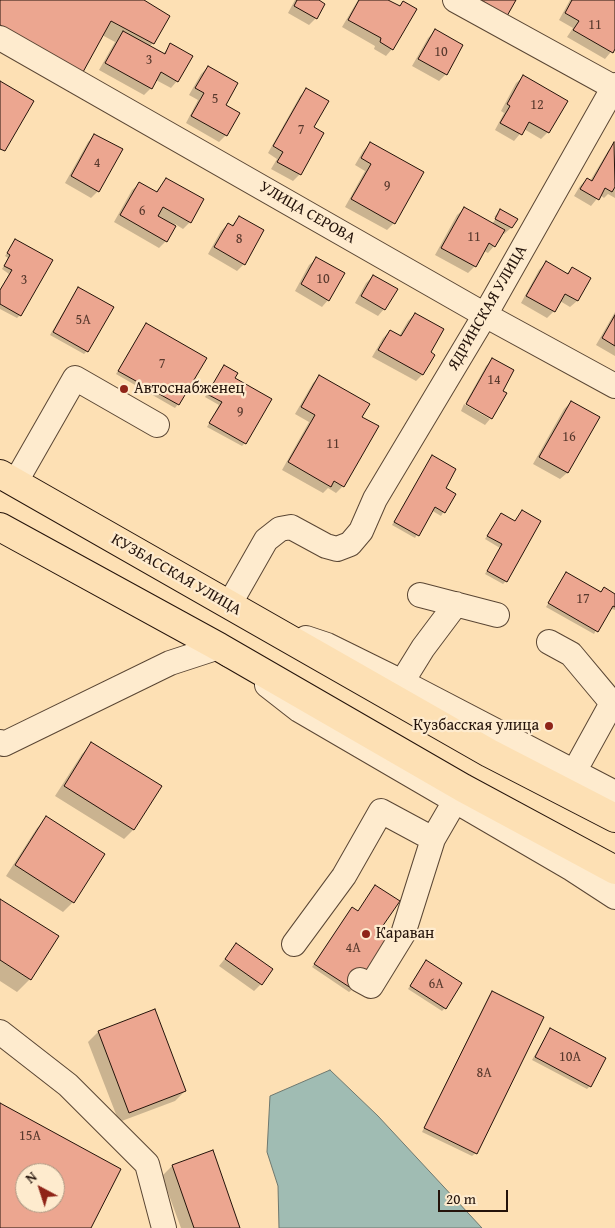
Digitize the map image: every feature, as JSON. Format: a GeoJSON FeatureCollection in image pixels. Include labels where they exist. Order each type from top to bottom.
{"type":"FeatureCollection","features":[{"type":"Feature","properties":{"kind":"main road","name":"КУЗБАССКАЯ УЛИЦА"},"geometry":{"type":"LineString","coordinates":[[7,479],[488,753],[615,818]]}},
{"type":"Feature","properties":{"kind":"main road"},"geometry":{"type":"LineString","coordinates":[[0,527],[219,647],[483,798],[615,870]]}},
{"type":"Feature","properties":{"kind":"street"},"geometry":{"type":"LineString","coordinates":[[455,0],[614,87]]}},
{"type":"Feature","properties":{"kind":"street","name":"УЛИЦА СЕРОВА"},"geometry":{"type":"LineString","coordinates":[[0,38],[485,315],[615,386]]}},
{"type":"Feature","properties":{"kind":"street","name":"ЯДРИНСКАЯ УЛИЦА"},"geometry":{"type":"LineString","coordinates":[[237,610],[266,540],[280,529],[291,527],[326,546],[337,549],[350,544],[361,532],[375,499],[485,315],[614,87]]}},
{"type":"Feature","properties":{"kind":"street"},"geometry":{"type":"LineString","coordinates":[[7,479],[75,378],[157,425]]}},
{"type":"Feature","properties":{"kind":"street"},"geometry":{"type":"LineString","coordinates":[[420,595],[497,615]]}},
{"type":"Feature","properties":{"kind":"street"},"geometry":{"type":"LineString","coordinates":[[402,682],[423,648],[456,604]]}},
{"type":"Feature","properties":{"kind":"street"},"geometry":{"type":"LineString","coordinates":[[237,610],[327,645],[615,793]]}},
{"type":"Feature","properties":{"kind":"street"},"geometry":{"type":"LineString","coordinates":[[549,642],[571,654],[614,703],[574,772]]}},
{"type":"Feature","properties":{"kind":"street"},"geometry":{"type":"LineString","coordinates":[[0,742],[4,744],[170,663],[219,647],[299,710],[572,869],[615,897]]}},
{"type":"Feature","properties":{"kind":"street"},"geometry":{"type":"LineString","coordinates":[[455,801],[483,798]]}},
{"type":"Feature","properties":{"kind":"street"},"geometry":{"type":"LineString","coordinates":[[360,980],[371,986],[403,934],[433,840],[455,801]]}},
{"type":"Feature","properties":{"kind":"street"},"geometry":{"type":"LineString","coordinates":[[294,944],[344,876],[381,810],[433,840]]}},
{"type":"Feature","properties":{"kind":"street"},"geometry":{"type":"LineString","coordinates":[[0,1032],[68,1085],[147,1164],[164,1228]]}},
{"type":"Feature","properties":{"kind":"water"},"geometry":{"type":"Polygon","coordinates":[[[330,1070],[378,1116],[482,1228],[279,1228],[278,1186],[267,1152],[270,1096],[330,1070]]]}},
{"type":"Feature","properties":{"kind":"building"},"geometry":{"type":"Polygon","coordinates":[[[0,0],[144,0],[170,16],[154,44],[111,21],[83,72],[0,25],[0,0]]]}},
{"type":"Feature","properties":{"kind":"building"},"geometry":{"type":"Polygon","coordinates":[[[297,0],[319,0],[325,4],[317,19],[294,6],[297,0]]]}},
{"type":"Feature","properties":{"kind":"building"},"geometry":{"type":"Polygon","coordinates":[[[359,0],[388,0],[400,6],[403,1],[417,9],[393,50],[380,42],[381,38],[348,20],[359,0]]]}},
{"type":"Feature","properties":{"kind":"building"},"geometry":{"type":"Polygon","coordinates":[[[481,0],[516,0],[507,16],[481,0]]]}},
{"type":"Feature","properties":{"kind":"building"},"geometry":{"type":"Polygon","coordinates":[[[572,0],[615,0],[615,49],[613,53],[573,30],[579,21],[565,13],[572,0]]]}},
{"type":"Feature","properties":{"kind":"building"},"geometry":{"type":"Polygon","coordinates":[[[435,29],[463,45],[447,75],[418,59],[435,29]]]}},
{"type":"Feature","properties":{"kind":"building"},"geometry":{"type":"Polygon","coordinates":[[[123,31],[165,54],[170,43],[193,56],[178,82],[161,72],[152,89],[105,63],[123,31]]]}},
{"type":"Feature","properties":{"kind":"building"},"geometry":{"type":"Polygon","coordinates":[[[208,66],[238,83],[226,105],[240,113],[227,136],[191,116],[204,93],[195,88],[208,66]]]}},
{"type":"Feature","properties":{"kind":"building"},"geometry":{"type":"Polygon","coordinates":[[[523,75],[568,101],[549,133],[529,122],[522,135],[500,123],[510,106],[507,104],[523,75]]]}},
{"type":"Feature","properties":{"kind":"building"},"geometry":{"type":"Polygon","coordinates":[[[0,81],[34,101],[5,151],[0,149],[0,81]]]}},
{"type":"Feature","properties":{"kind":"building"},"geometry":{"type":"Polygon","coordinates":[[[306,88],[329,101],[314,127],[324,133],[301,175],[277,162],[283,152],[273,146],[306,88]]]}},
{"type":"Feature","properties":{"kind":"building"},"geometry":{"type":"Polygon","coordinates":[[[94,134],[123,149],[99,192],[71,176],[94,134]]]}},
{"type":"Feature","properties":{"kind":"building"},"geometry":{"type":"Polygon","coordinates":[[[370,142],[424,172],[395,224],[351,199],[371,164],[361,158],[370,142]]]}},
{"type":"Feature","properties":{"kind":"building"},"geometry":{"type":"Polygon","coordinates":[[[614,142],[615,187],[612,192],[605,188],[599,200],[580,189],[587,178],[592,181],[614,142]]]}},
{"type":"Feature","properties":{"kind":"building"},"geometry":{"type":"Polygon","coordinates":[[[166,178],[204,199],[191,223],[163,207],[158,216],[176,226],[167,242],[120,215],[139,182],[157,192],[166,178]]]}},
{"type":"Feature","properties":{"kind":"building"},"geometry":{"type":"Polygon","coordinates":[[[464,207],[505,230],[495,247],[489,243],[476,267],[441,248],[464,207]]]}},
{"type":"Feature","properties":{"kind":"building"},"geometry":{"type":"Polygon","coordinates":[[[500,209],[518,219],[512,228],[495,219],[500,209]]]}},
{"type":"Feature","properties":{"kind":"building"},"geometry":{"type":"Polygon","coordinates":[[[239,216],[264,230],[245,265],[214,247],[228,223],[233,226],[239,216]]]}},
{"type":"Feature","properties":{"kind":"building"},"geometry":{"type":"Polygon","coordinates":[[[15,239],[53,260],[21,316],[0,304],[0,290],[12,270],[4,266],[10,255],[7,253],[15,239]]]}},
{"type":"Feature","properties":{"kind":"building"},"geometry":{"type":"Polygon","coordinates":[[[316,257],[345,273],[329,301],[301,284],[316,257]]]}},
{"type":"Feature","properties":{"kind":"building"},"geometry":{"type":"Polygon","coordinates":[[[546,261],[568,274],[572,267],[591,278],[578,301],[565,294],[555,312],[526,296],[546,261]]]}},
{"type":"Feature","properties":{"kind":"building"},"geometry":{"type":"Polygon","coordinates":[[[373,275],[398,289],[385,310],[361,296],[373,275]]]}},
{"type":"Feature","properties":{"kind":"building"},"geometry":{"type":"Polygon","coordinates":[[[78,287],[114,307],[88,352],[53,332],[78,287]]]}},
{"type":"Feature","properties":{"kind":"building"},"geometry":{"type":"Polygon","coordinates":[[[415,313],[444,329],[431,352],[435,355],[423,375],[378,350],[390,330],[401,336],[415,313]]]}},
{"type":"Feature","properties":{"kind":"building"},"geometry":{"type":"Polygon","coordinates":[[[615,315],[615,346],[602,338],[615,315]]]}},
{"type":"Feature","properties":{"kind":"building"},"geometry":{"type":"Polygon","coordinates":[[[146,323],[207,358],[179,405],[118,371],[146,323]]]}},
{"type":"Feature","properties":{"kind":"building"},"geometry":{"type":"Polygon","coordinates":[[[492,358],[514,370],[503,391],[507,393],[492,419],[466,404],[492,358]]]}},
{"type":"Feature","properties":{"kind":"building"},"geometry":{"type":"Polygon","coordinates":[[[224,365],[238,373],[235,378],[272,399],[246,444],[209,423],[222,402],[207,394],[224,365]]]}},
{"type":"Feature","properties":{"kind":"building"},"geometry":{"type":"Polygon","coordinates":[[[319,375],[370,404],[362,417],[379,426],[344,487],[334,481],[331,487],[288,462],[315,415],[301,407],[319,375]]]}},
{"type":"Feature","properties":{"kind":"building"},"geometry":{"type":"Polygon","coordinates":[[[571,401],[600,417],[568,473],[539,457],[571,401]]]}},
{"type":"Feature","properties":{"kind":"building"},"geometry":{"type":"Polygon","coordinates":[[[432,455],[456,469],[446,488],[456,494],[445,513],[435,507],[419,536],[394,522],[432,455]]]}},
{"type":"Feature","properties":{"kind":"building"},"geometry":{"type":"Polygon","coordinates":[[[522,510],[541,521],[507,582],[487,571],[502,544],[487,536],[501,513],[515,521],[522,510]]]}},
{"type":"Feature","properties":{"kind":"building"},"geometry":{"type":"Polygon","coordinates":[[[566,572],[601,592],[604,587],[615,594],[615,607],[613,606],[598,632],[548,603],[566,572]]]}},
{"type":"Feature","properties":{"kind":"building"},"geometry":{"type":"Polygon","coordinates":[[[91,742],[162,786],[134,830],[64,786],[91,742]]]}},
{"type":"Feature","properties":{"kind":"building"},"geometry":{"type":"Polygon","coordinates":[[[46,816],[105,854],[74,903],[15,865],[46,816]]]}},
{"type":"Feature","properties":{"kind":"building"},"geometry":{"type":"Polygon","coordinates":[[[375,885],[400,901],[382,927],[391,933],[354,990],[314,964],[352,907],[358,911],[375,885]]]}},
{"type":"Feature","properties":{"kind":"building"},"geometry":{"type":"Polygon","coordinates":[[[0,899],[59,936],[31,980],[0,960],[0,899]]]}},
{"type":"Feature","properties":{"kind":"building"},"geometry":{"type":"Polygon","coordinates":[[[236,943],[273,969],[262,985],[225,959],[236,943]]]}},
{"type":"Feature","properties":{"kind":"building"},"geometry":{"type":"Polygon","coordinates":[[[426,960],[462,983],[446,1009],[410,986],[426,960]]]}},
{"type":"Feature","properties":{"kind":"building"},"geometry":{"type":"Polygon","coordinates":[[[492,991],[544,1017],[477,1154],[424,1128],[492,991]]]}},
{"type":"Feature","properties":{"kind":"building"},"geometry":{"type":"Polygon","coordinates":[[[155,1009],[186,1091],[129,1113],[98,1031],[155,1009]]]}},
{"type":"Feature","properties":{"kind":"building"},"geometry":{"type":"Polygon","coordinates":[[[550,1028],[606,1058],[591,1087],[535,1057],[550,1028]]]}},
{"type":"Feature","properties":{"kind":"building"},"geometry":{"type":"Polygon","coordinates":[[[0,1103],[121,1169],[91,1228],[0,1228],[0,1103]]]}},
{"type":"Feature","properties":{"kind":"building"},"geometry":{"type":"Polygon","coordinates":[[[213,1150],[240,1228],[194,1228],[172,1165],[213,1150]]]}},
{"type":"Feature","properties":{"kind":"place","name":"Автоснабженец"},"geometry":{"type":"Point","coordinates":[124,389]}},
{"type":"Feature","properties":{"kind":"place","name":"Кузбасская улица"},"geometry":{"type":"Point","coordinates":[549,726]}},
{"type":"Feature","properties":{"kind":"place","name":"Караван"},"geometry":{"type":"Point","coordinates":[366,934]}}]}
